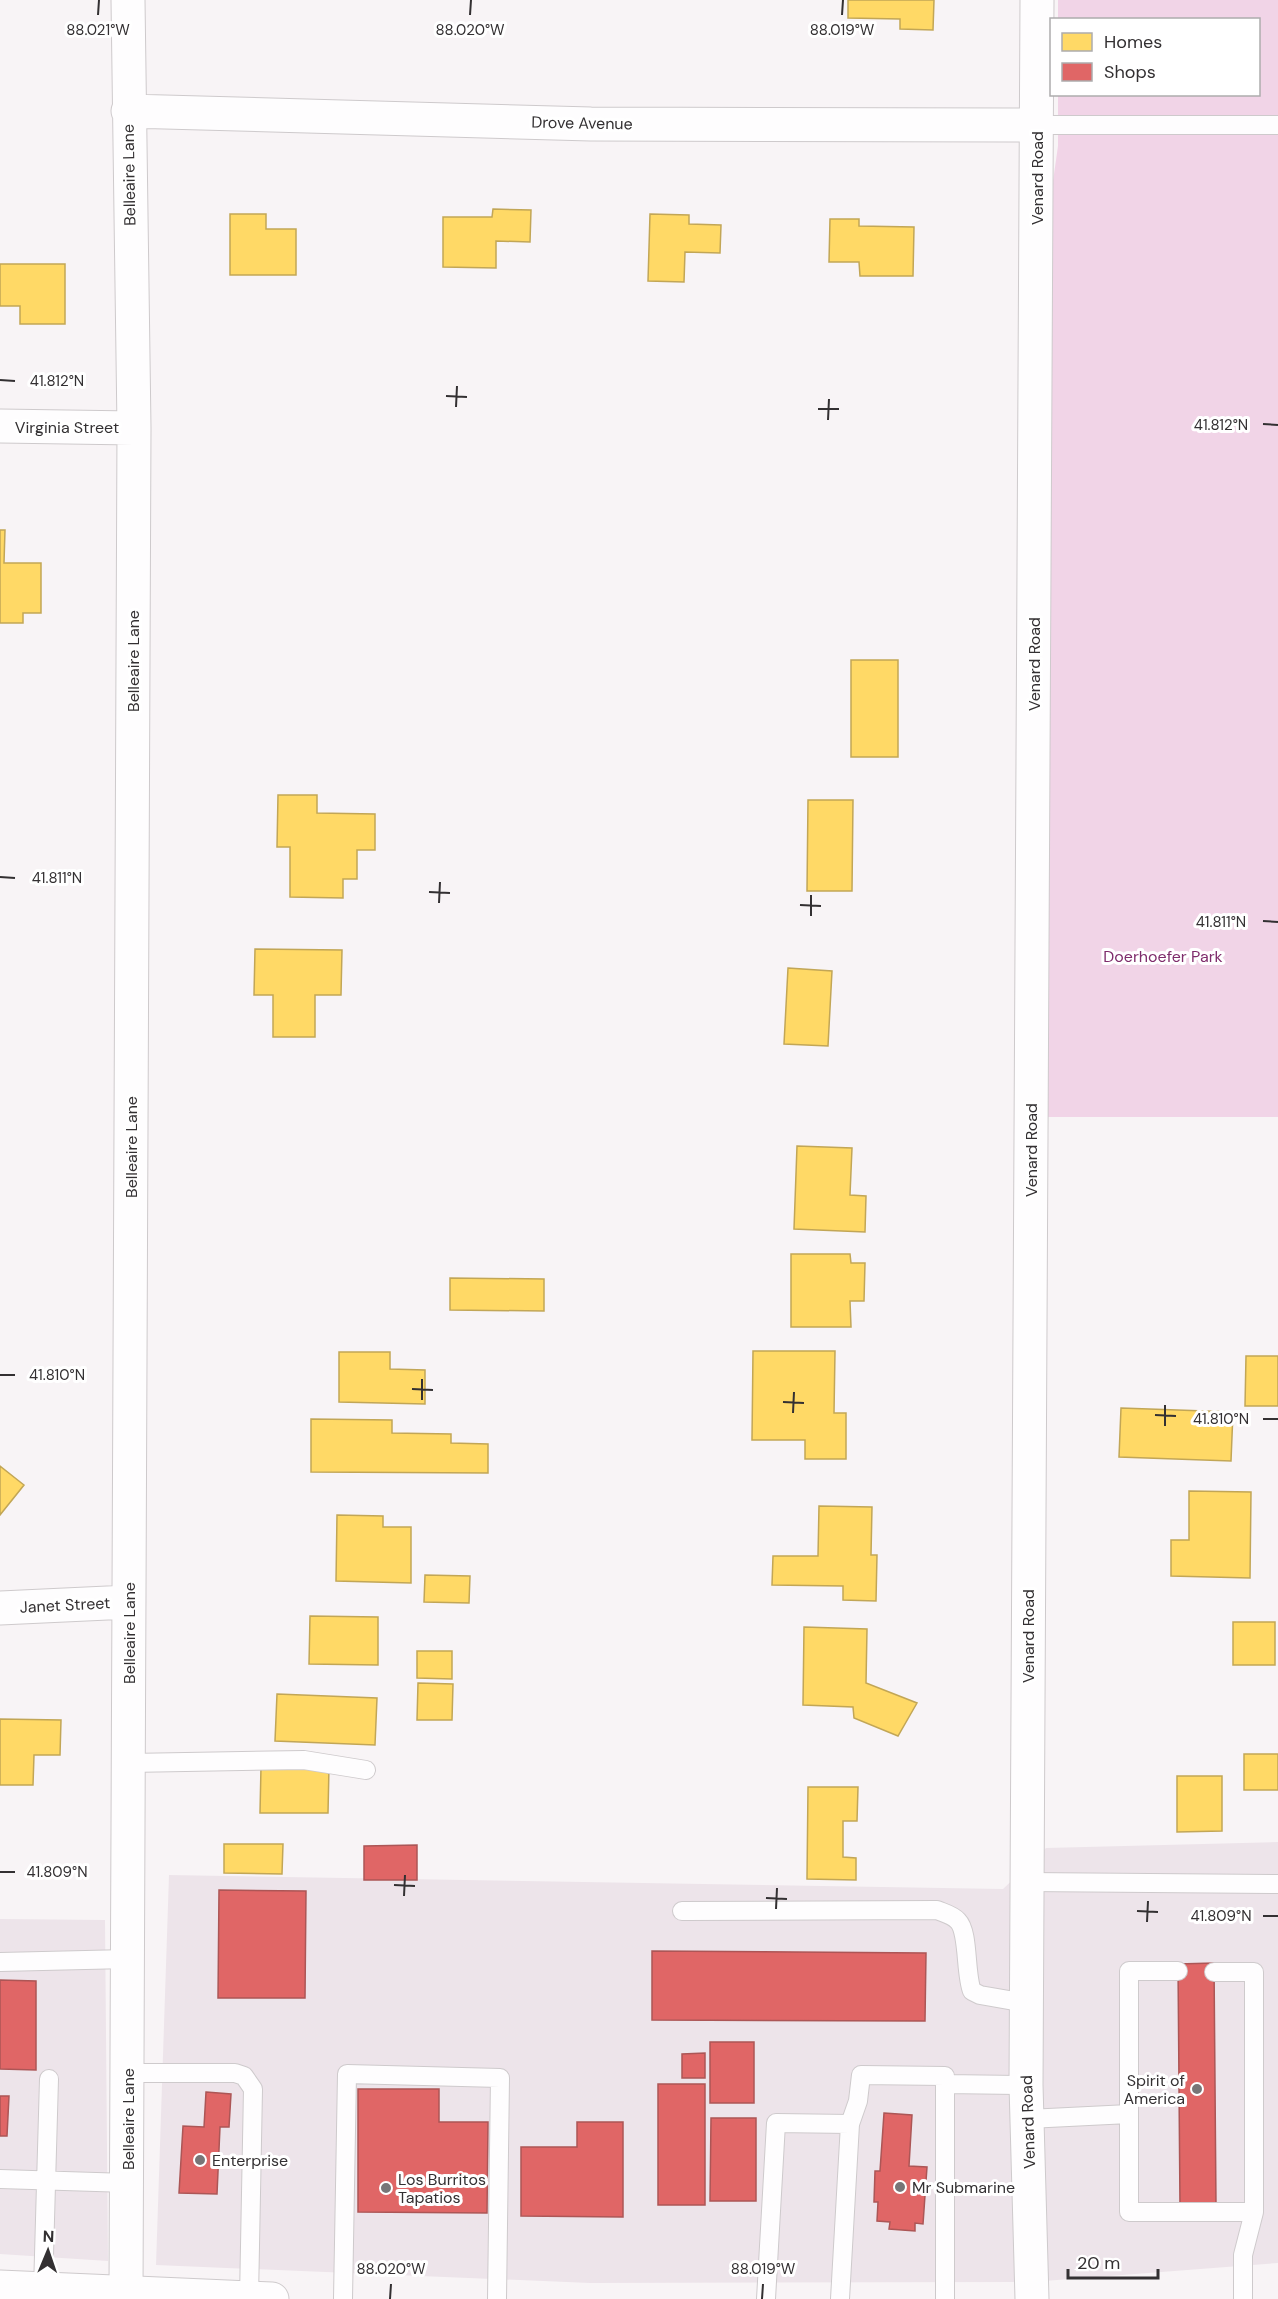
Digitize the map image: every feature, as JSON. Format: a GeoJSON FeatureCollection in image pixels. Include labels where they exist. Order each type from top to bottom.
{"type":"FeatureCollection","features":[{"type":"Feature","properties":{"kind":"street","name":"Belleaire Lane"},"geometry":{"type":"LineString","coordinates":[[126,2293],[134,428],[128,0]]}},
{"type":"Feature","properties":{"kind":"street","name":"Venard Road"},"geometry":{"type":"LineString","coordinates":[[1032,2299],[1026,2003],[1037,0]]}},
{"type":"Feature","properties":{"kind":"street","name":"Drove Avenue"},"geometry":{"type":"LineString","coordinates":[[128,111],[591,124],[1037,125]]}},
{"type":"Feature","properties":{"kind":"street","name":"Virginia Street"},"geometry":{"type":"LineString","coordinates":[[0,426],[134,428]]}},
{"type":"Feature","properties":{"kind":"street","name":"Janet Street"},"geometry":{"type":"LineString","coordinates":[[0,1608],[129,1602]]}},
{"type":"Feature","properties":{"kind":"street"},"geometry":{"type":"LineString","coordinates":[[18,2291],[260,2299]]}},
{"type":"Feature","properties":{"kind":"lane"},"geometry":{"type":"LineString","coordinates":[[1037,125],[1278,125]]}},
{"type":"Feature","properties":{"kind":"lane"},"geometry":{"type":"LineString","coordinates":[[129,1763],[304,1760],[366,1770]]}},
{"type":"Feature","properties":{"kind":"lane"},"geometry":{"type":"LineString","coordinates":[[1027,1882],[1278,1884]]}},
{"type":"Feature","properties":{"kind":"lane"},"geometry":{"type":"LineString","coordinates":[[682,1911],[937,1910],[952,1916],[963,1930],[968,1980],[972,1991],[980,1995],[1026,2003]]}},
{"type":"Feature","properties":{"kind":"lane"},"geometry":{"type":"LineString","coordinates":[[0,1962],[128,1959]]}},
{"type":"Feature","properties":{"kind":"lane"},"geometry":{"type":"LineString","coordinates":[[1178,1971],[1129,1971],[1129,2212],[1254,2212]]}},
{"type":"Feature","properties":{"kind":"lane"},"geometry":{"type":"LineString","coordinates":[[1214,1972],[1254,1972],[1254,2212],[1243,2255],[1243,2299]]}},
{"type":"Feature","properties":{"kind":"lane"},"geometry":{"type":"LineString","coordinates":[[128,2073],[235,2073],[250,2082],[253,2089],[260,2299]]}},
{"type":"Feature","properties":{"kind":"lane"},"geometry":{"type":"LineString","coordinates":[[343,2299],[346,2074],[500,2078],[496,2299]]}},
{"type":"Feature","properties":{"kind":"lane"},"geometry":{"type":"LineString","coordinates":[[840,2299],[850,2124],[858,2102],[861,2075],[945,2076],[945,2299]]}},
{"type":"Feature","properties":{"kind":"lane"},"geometry":{"type":"LineString","coordinates":[[18,2291],[45,2181],[49,2079]]}},
{"type":"Feature","properties":{"kind":"lane"},"geometry":{"type":"LineString","coordinates":[[945,2084],[1026,2085]]}},
{"type":"Feature","properties":{"kind":"lane"},"geometry":{"type":"LineString","coordinates":[[1028,2119],[1129,2114]]}},
{"type":"Feature","properties":{"kind":"lane"},"geometry":{"type":"LineString","coordinates":[[766,2299],[776,2124],[850,2124]]}},
{"type":"Feature","properties":{"kind":"lane"},"geometry":{"type":"LineString","coordinates":[[0,2179],[128,2183]]}},
{"type":"Feature","properties":{"kind":"shaded area"},"geometry":{"type":"Polygon","coordinates":[[[1278,1842],[1278,2263],[1031,2282],[590,2283],[156,2265],[169,1875],[1003,1889],[1046,1848],[1278,1842]]]}},
{"type":"Feature","properties":{"kind":"shaded area"},"geometry":{"type":"Polygon","coordinates":[[[0,1919],[105,1920],[108,2261],[0,2254],[0,1919]]]}},
{"type":"Feature","properties":{"kind":"green space","name":"Doerhoefer Park"},"geometry":{"type":"Polygon","coordinates":[[[1058,0],[1278,0],[1278,1117],[1047,1117],[1052,188],[1058,146],[1058,96],[1260,96],[1260,18],[1058,18],[1058,0]]]}},
{"type":"Feature","properties":{"kind":"building: Homes"},"geometry":{"type":"Polygon","coordinates":[[[848,0],[934,0],[933,30],[900,29],[900,19],[848,18],[848,0]]]}},
{"type":"Feature","properties":{"kind":"building: Homes"},"geometry":{"type":"Polygon","coordinates":[[[493,209],[531,210],[530,242],[496,241],[496,268],[443,267],[443,217],[492,217],[493,209]]]}},
{"type":"Feature","properties":{"kind":"building: Homes"},"geometry":{"type":"Polygon","coordinates":[[[230,214],[266,214],[266,229],[296,229],[296,275],[230,275],[230,214]]]}},
{"type":"Feature","properties":{"kind":"building: Homes"},"geometry":{"type":"Polygon","coordinates":[[[650,214],[689,215],[689,224],[721,225],[720,253],[685,252],[684,282],[648,281],[650,214]]]}},
{"type":"Feature","properties":{"kind":"building: Homes"},"geometry":{"type":"Polygon","coordinates":[[[830,219],[859,219],[859,226],[914,227],[913,276],[860,276],[859,262],[829,262],[830,219]]]}},
{"type":"Feature","properties":{"kind":"building: Homes"},"geometry":{"type":"Polygon","coordinates":[[[0,264],[65,264],[65,324],[20,324],[20,306],[0,306],[0,264]]]}},
{"type":"Feature","properties":{"kind":"building: Homes"},"geometry":{"type":"Polygon","coordinates":[[[0,530],[5,530],[4,563],[41,563],[41,613],[23,613],[23,623],[0,623],[0,530]]]}},
{"type":"Feature","properties":{"kind":"building: Homes"},"geometry":{"type":"Polygon","coordinates":[[[851,660],[898,660],[898,757],[851,757],[851,660]]]}},
{"type":"Feature","properties":{"kind":"building: Homes"},"geometry":{"type":"Polygon","coordinates":[[[278,795],[317,795],[317,813],[375,814],[375,850],[357,850],[357,879],[343,879],[343,898],[290,897],[290,847],[277,847],[278,795]]]}},
{"type":"Feature","properties":{"kind":"building: Homes"},"geometry":{"type":"Polygon","coordinates":[[[808,800],[853,800],[852,891],[807,891],[808,800]]]}},
{"type":"Feature","properties":{"kind":"building: Homes"},"geometry":{"type":"Polygon","coordinates":[[[255,949],[342,950],[341,995],[315,995],[315,1037],[273,1037],[273,995],[254,995],[255,949]]]}},
{"type":"Feature","properties":{"kind":"building: Homes"},"geometry":{"type":"Polygon","coordinates":[[[788,968],[832,971],[828,1046],[784,1044],[788,968]]]}},
{"type":"Feature","properties":{"kind":"building: Homes"},"geometry":{"type":"Polygon","coordinates":[[[797,1146],[852,1148],[850,1195],[866,1196],[865,1232],[794,1229],[797,1146]]]}},
{"type":"Feature","properties":{"kind":"building: Homes"},"geometry":{"type":"Polygon","coordinates":[[[791,1254],[850,1254],[851,1263],[865,1263],[864,1301],[850,1301],[851,1327],[791,1327],[791,1254]]]}},
{"type":"Feature","properties":{"kind":"building: Homes"},"geometry":{"type":"Polygon","coordinates":[[[450,1278],[544,1279],[544,1311],[450,1310],[450,1278]]]}},
{"type":"Feature","properties":{"kind":"building: Homes"},"geometry":{"type":"Polygon","coordinates":[[[753,1351],[835,1351],[834,1413],[846,1413],[846,1459],[805,1459],[805,1440],[752,1440],[753,1351]]]}},
{"type":"Feature","properties":{"kind":"building: Homes"},"geometry":{"type":"Polygon","coordinates":[[[339,1352],[390,1352],[390,1369],[425,1370],[425,1404],[339,1402],[339,1352]]]}},
{"type":"Feature","properties":{"kind":"building: Homes"},"geometry":{"type":"Polygon","coordinates":[[[1246,1356],[1278,1356],[1278,1406],[1245,1406],[1246,1356]]]}},
{"type":"Feature","properties":{"kind":"building: Homes"},"geometry":{"type":"Polygon","coordinates":[[[1121,1408],[1233,1412],[1231,1461],[1119,1457],[1121,1408]]]}},
{"type":"Feature","properties":{"kind":"building: Homes"},"geometry":{"type":"Polygon","coordinates":[[[311,1419],[392,1420],[392,1433],[451,1434],[451,1443],[488,1444],[488,1473],[311,1472],[311,1419]]]}},
{"type":"Feature","properties":{"kind":"building: Homes"},"geometry":{"type":"Polygon","coordinates":[[[0,1466],[24,1485],[0,1515],[0,1466]]]}},
{"type":"Feature","properties":{"kind":"building: Homes"},"geometry":{"type":"Polygon","coordinates":[[[1189,1491],[1251,1492],[1250,1578],[1171,1576],[1171,1540],[1189,1540],[1189,1491]]]}},
{"type":"Feature","properties":{"kind":"building: Homes"},"geometry":{"type":"Polygon","coordinates":[[[819,1506],[872,1507],[871,1555],[877,1555],[876,1601],[843,1600],[843,1586],[772,1585],[773,1556],[818,1556],[819,1506]]]}},
{"type":"Feature","properties":{"kind":"building: Homes"},"geometry":{"type":"Polygon","coordinates":[[[337,1515],[383,1516],[383,1527],[411,1527],[411,1583],[336,1581],[337,1515]]]}},
{"type":"Feature","properties":{"kind":"building: Homes"},"geometry":{"type":"Polygon","coordinates":[[[425,1575],[470,1576],[469,1603],[424,1602],[425,1575]]]}},
{"type":"Feature","properties":{"kind":"building: Homes"},"geometry":{"type":"Polygon","coordinates":[[[310,1616],[378,1617],[378,1665],[309,1664],[310,1616]]]}},
{"type":"Feature","properties":{"kind":"building: Homes"},"geometry":{"type":"Polygon","coordinates":[[[1233,1622],[1275,1622],[1275,1665],[1233,1665],[1233,1622]]]}},
{"type":"Feature","properties":{"kind":"building: Homes"},"geometry":{"type":"Polygon","coordinates":[[[804,1627],[867,1629],[866,1683],[917,1703],[898,1736],[854,1718],[853,1707],[803,1705],[804,1627]]]}},
{"type":"Feature","properties":{"kind":"building: Homes"},"geometry":{"type":"Polygon","coordinates":[[[417,1651],[452,1651],[452,1679],[417,1678],[417,1651]]]}},
{"type":"Feature","properties":{"kind":"building: Homes"},"geometry":{"type":"Polygon","coordinates":[[[418,1683],[453,1684],[452,1720],[417,1720],[418,1683]]]}},
{"type":"Feature","properties":{"kind":"building: Homes"},"geometry":{"type":"Polygon","coordinates":[[[277,1694],[377,1698],[375,1745],[275,1741],[277,1694]]]}},
{"type":"Feature","properties":{"kind":"building: Homes"},"geometry":{"type":"Polygon","coordinates":[[[0,1719],[61,1720],[60,1755],[34,1755],[33,1785],[0,1785],[0,1719]]]}},
{"type":"Feature","properties":{"kind":"building: Homes"},"geometry":{"type":"Polygon","coordinates":[[[1244,1754],[1278,1754],[1278,1790],[1244,1790],[1244,1754]]]}},
{"type":"Feature","properties":{"kind":"building: Homes"},"geometry":{"type":"Polygon","coordinates":[[[261,1767],[329,1767],[328,1813],[260,1813],[261,1767]]]}},
{"type":"Feature","properties":{"kind":"building: Homes"},"geometry":{"type":"Polygon","coordinates":[[[1177,1776],[1222,1776],[1222,1831],[1177,1832],[1177,1776]]]}},
{"type":"Feature","properties":{"kind":"building: Homes"},"geometry":{"type":"Polygon","coordinates":[[[808,1787],[858,1787],[857,1821],[843,1821],[843,1857],[856,1858],[856,1880],[807,1879],[808,1787]]]}},
{"type":"Feature","properties":{"kind":"building: Homes"},"geometry":{"type":"Polygon","coordinates":[[[224,1844],[283,1844],[282,1874],[224,1873],[224,1844]]]}},
{"type":"Feature","properties":{"kind":"building: Shops"},"geometry":{"type":"Polygon","coordinates":[[[417,1845],[417,1880],[364,1880],[364,1846],[417,1845]]]}},
{"type":"Feature","properties":{"kind":"building: Shops"},"geometry":{"type":"Polygon","coordinates":[[[219,1890],[306,1891],[305,1998],[218,1998],[219,1890]]]}},
{"type":"Feature","properties":{"kind":"building: Shops"},"geometry":{"type":"Polygon","coordinates":[[[652,1951],[926,1953],[925,2021],[652,2020],[652,1951]]]}},
{"type":"Feature","properties":{"kind":"building: Shops","name":"Spirit of America"},"geometry":{"type":"Polygon","coordinates":[[[1214,1963],[1216,2205],[1180,2206],[1178,1964],[1214,1963]]]}},
{"type":"Feature","properties":{"kind":"building: Shops"},"geometry":{"type":"Polygon","coordinates":[[[0,1980],[36,1981],[36,2070],[0,2069],[0,1980]]]}},
{"type":"Feature","properties":{"kind":"building: Shops"},"geometry":{"type":"Polygon","coordinates":[[[710,2042],[754,2042],[754,2103],[710,2103],[710,2042]]]}},
{"type":"Feature","properties":{"kind":"building: Shops"},"geometry":{"type":"Polygon","coordinates":[[[705,2053],[705,2078],[682,2078],[682,2054],[705,2053]]]}},
{"type":"Feature","properties":{"kind":"building: Shops"},"geometry":{"type":"Polygon","coordinates":[[[658,2084],[705,2084],[705,2205],[658,2205],[658,2084]]]}},
{"type":"Feature","properties":{"kind":"building: Shops"},"geometry":{"type":"Polygon","coordinates":[[[358,2089],[439,2089],[439,2122],[488,2122],[487,2213],[358,2212],[358,2089]]]}},
{"type":"Feature","properties":{"kind":"building: Shops","name":"Enterprise"},"geometry":{"type":"Polygon","coordinates":[[[206,2092],[231,2094],[229,2127],[220,2127],[217,2194],[179,2193],[183,2126],[204,2127],[206,2092]]]}},
{"type":"Feature","properties":{"kind":"building: Shops"},"geometry":{"type":"Polygon","coordinates":[[[0,2096],[9,2096],[7,2136],[0,2136],[0,2096]]]}},
{"type":"Feature","properties":{"kind":"building: Shops","name":"Mr Submarine"},"geometry":{"type":"Polygon","coordinates":[[[884,2113],[912,2115],[909,2166],[927,2167],[923,2224],[915,2223],[915,2231],[889,2229],[890,2222],[877,2221],[878,2202],[874,2202],[875,2171],[880,2171],[884,2113]]]}},
{"type":"Feature","properties":{"kind":"building: Shops"},"geometry":{"type":"Polygon","coordinates":[[[711,2118],[756,2118],[756,2201],[710,2201],[711,2118]]]}},
{"type":"Feature","properties":{"kind":"building: Shops"},"geometry":{"type":"Polygon","coordinates":[[[577,2122],[623,2122],[623,2217],[521,2216],[521,2147],[577,2147],[577,2122]]]}},
{"type":"Feature","properties":{"kind":"place","name":"Spirit of America"},"geometry":{"type":"Point","coordinates":[1197,2089]}},
{"type":"Feature","properties":{"kind":"place","name":"Enterprise"},"geometry":{"type":"Point","coordinates":[200,2160]}},
{"type":"Feature","properties":{"kind":"place","name":"Mr Submarine"},"geometry":{"type":"Point","coordinates":[900,2187]}},
{"type":"Feature","properties":{"kind":"place","name":"Los Burritos Tapatios"},"geometry":{"type":"Point","coordinates":[386,2188]}}]}
